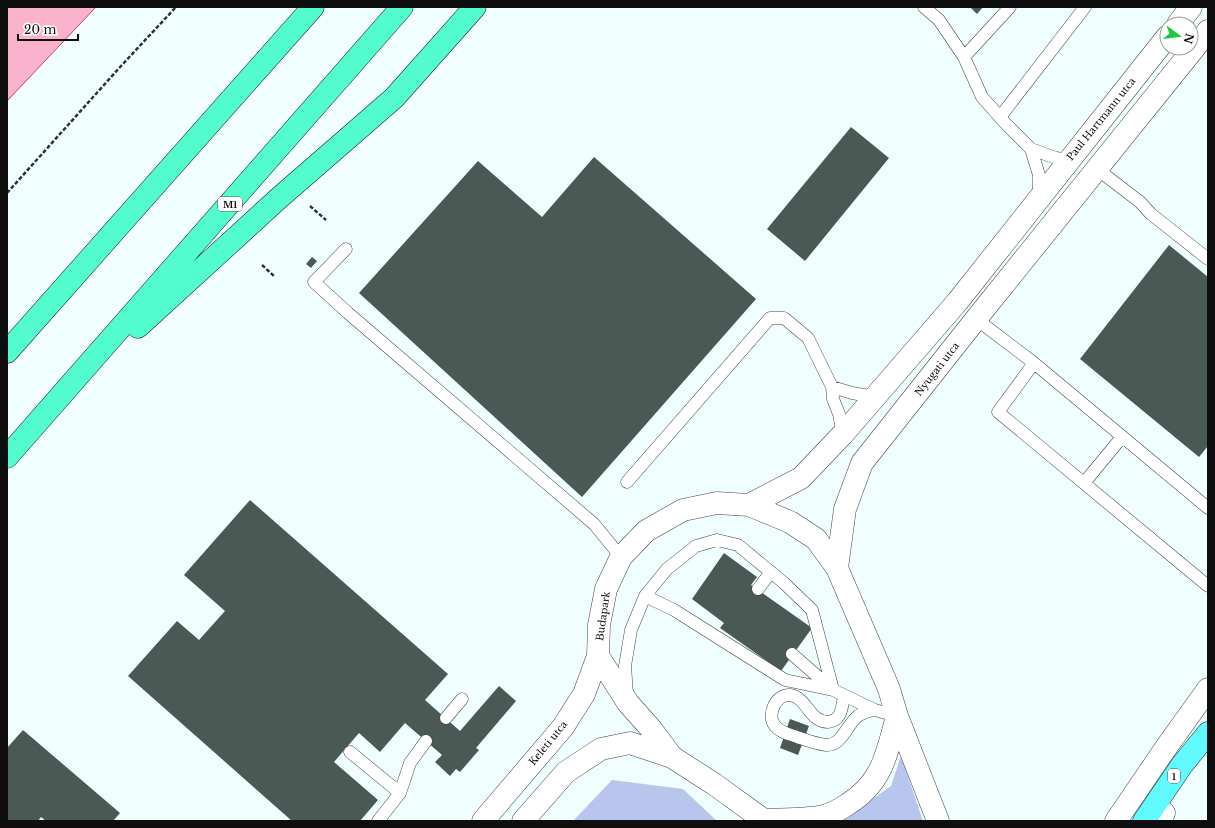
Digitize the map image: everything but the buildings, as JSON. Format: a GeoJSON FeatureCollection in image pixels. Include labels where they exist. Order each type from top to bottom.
{"type":"FeatureCollection","features":[{"type":"Feature","properties":{"kind":"highway"},"geometry":{"type":"LineString","coordinates":[[7,352],[313,7]]}},
{"type":"Feature","properties":{"kind":"highway","name":"M1"},"geometry":{"type":"LineString","coordinates":[[7,457],[402,7]]}},
{"type":"Feature","properties":{"kind":"highway"},"geometry":{"type":"LineString","coordinates":[[58,400],[279,198],[394,98],[475,7]]}},
{"type":"Feature","properties":{"kind":"main road","name":"1"},"geometry":{"type":"LineString","coordinates":[[1144,821],[1182,765],[1208,733]]}},
{"type":"Feature","properties":{"kind":"main road","name":"1"},"geometry":{"type":"LineString","coordinates":[[1162,818],[1208,749]]}},
{"type":"Feature","properties":{"kind":"street"},"geometry":{"type":"LineString","coordinates":[[1184,16],[1191,7]]}},
{"type":"Feature","properties":{"kind":"street"},"geometry":{"type":"LineString","coordinates":[[1097,169],[1208,31]]}},
{"type":"Feature","properties":{"kind":"street","name":"Paul Hartmann utca"},"geometry":{"type":"LineString","coordinates":[[1038,200],[1068,160],[1159,47]]}},
{"type":"Feature","properties":{"kind":"street","name":"Nyugati utca"},"geometry":{"type":"LineString","coordinates":[[837,568],[846,509],[862,463],[1097,169]]}},
{"type":"Feature","properties":{"kind":"street"},"geometry":{"type":"LineString","coordinates":[[749,505],[801,478],[844,434],[958,300],[1038,200]]}},
{"type":"Feature","properties":{"kind":"street","name":"Budapark"},"geometry":{"type":"LineString","coordinates":[[598,656],[599,624],[606,589],[621,557],[646,531],[683,510],[717,503],[749,505]]}},
{"type":"Feature","properties":{"kind":"street"},"geometry":{"type":"LineString","coordinates":[[749,505],[790,522],[816,538],[837,568],[889,688],[897,716],[938,821]]}},
{"type":"Feature","properties":{"kind":"street"},"geometry":{"type":"LineString","coordinates":[[598,656],[628,703],[652,730],[672,757]]}},
{"type":"Feature","properties":{"kind":"street","name":"Keleti utca"},"geometry":{"type":"LineString","coordinates":[[484,821],[563,727],[584,694],[598,656]]}},
{"type":"Feature","properties":{"kind":"street"},"geometry":{"type":"LineString","coordinates":[[1116,821],[1208,689]]}},
{"type":"Feature","properties":{"kind":"street"},"geometry":{"type":"LineString","coordinates":[[523,821],[566,772],[601,749],[630,742],[672,757],[714,784],[764,820],[823,816],[839,810],[859,797],[873,783],[883,765],[897,716]]}},
{"type":"Feature","properties":{"kind":"lane"},"geometry":{"type":"LineString","coordinates":[[924,7],[939,20],[964,57],[982,97],[1000,117],[1031,148],[1056,158],[1068,160]]}},
{"type":"Feature","properties":{"kind":"lane"},"geometry":{"type":"LineString","coordinates":[[964,57],[1010,7]]}},
{"type":"Feature","properties":{"kind":"lane"},"geometry":{"type":"LineString","coordinates":[[1000,117],[1085,7]]}},
{"type":"Feature","properties":{"kind":"lane"},"geometry":{"type":"LineString","coordinates":[[1031,148],[1039,175],[1038,200]]}},
{"type":"Feature","properties":{"kind":"lane"},"geometry":{"type":"LineString","coordinates":[[1097,169],[1140,202],[1151,214],[1208,259]]}},
{"type":"Feature","properties":{"kind":"lane"},"geometry":{"type":"LineString","coordinates":[[346,248],[314,282],[594,524],[621,557]]}},
{"type":"Feature","properties":{"kind":"lane"},"geometry":{"type":"LineString","coordinates":[[627,482],[770,318],[784,318],[808,338],[832,387],[833,399],[839,414],[844,434]]}},
{"type":"Feature","properties":{"kind":"lane"},"geometry":{"type":"LineString","coordinates":[[976,319],[1034,363],[1208,508]]}},
{"type":"Feature","properties":{"kind":"lane"},"geometry":{"type":"LineString","coordinates":[[1034,363],[998,412],[1208,586]]}},
{"type":"Feature","properties":{"kind":"lane"},"geometry":{"type":"LineString","coordinates":[[832,387],[852,393],[875,397]]}},
{"type":"Feature","properties":{"kind":"lane"},"geometry":{"type":"LineString","coordinates":[[1084,483],[1122,437]]}},
{"type":"Feature","properties":{"kind":"lane"},"geometry":{"type":"LineString","coordinates":[[628,703],[624,666],[630,630],[645,596],[667,569],[690,550],[696,546],[717,540],[738,545],[771,572],[812,610],[832,690]]}},
{"type":"Feature","properties":{"kind":"lane"},"geometry":{"type":"LineString","coordinates":[[758,590],[771,572]]}},
{"type":"Feature","properties":{"kind":"lane"},"geometry":{"type":"LineString","coordinates":[[645,596],[724,636],[785,680],[832,690],[875,710],[897,716]]}},
{"type":"Feature","properties":{"kind":"lane"},"geometry":{"type":"LineString","coordinates":[[792,654],[832,690]]}},
{"type":"Feature","properties":{"kind":"lane"},"geometry":{"type":"LineString","coordinates":[[844,696],[839,716],[835,720],[829,722],[815,717],[799,699],[792,695],[785,695],[778,699],[773,707],[772,716],[774,725],[780,731],[815,743],[827,745],[838,742],[857,716],[866,711],[875,710]]}},
{"type":"Feature","properties":{"kind":"lane"},"geometry":{"type":"LineString","coordinates":[[446,718],[462,699]]}},
{"type":"Feature","properties":{"kind":"lane"},"geometry":{"type":"LineString","coordinates":[[378,821],[400,793],[410,763],[426,741]]}},
{"type":"Feature","properties":{"kind":"lane"},"geometry":{"type":"LineString","coordinates":[[350,752],[400,793]]}},
{"type":"Feature","properties":{"kind":"path"},"geometry":{"type":"LineString","coordinates":[[7,193],[176,7]]}},
{"type":"Feature","properties":{"kind":"path"},"geometry":{"type":"LineString","coordinates":[[310,206],[326,220]]}},
{"type":"Feature","properties":{"kind":"path"},"geometry":{"type":"LineString","coordinates":[[262,265],[274,276]]}},
{"type":"Feature","properties":{"kind":"shaded area"},"geometry":{"type":"Polygon","coordinates":[[[7,7],[96,7],[7,101],[7,7]]]}},
{"type":"Feature","properties":{"kind":"shaded area"},"geometry":{"type":"Polygon","coordinates":[[[901,756],[923,821],[834,821],[857,810],[891,786],[901,756]]]}},
{"type":"Feature","properties":{"kind":"shaded area"},"geometry":{"type":"Polygon","coordinates":[[[612,780],[683,789],[717,821],[573,821],[612,780]]]}}]}
